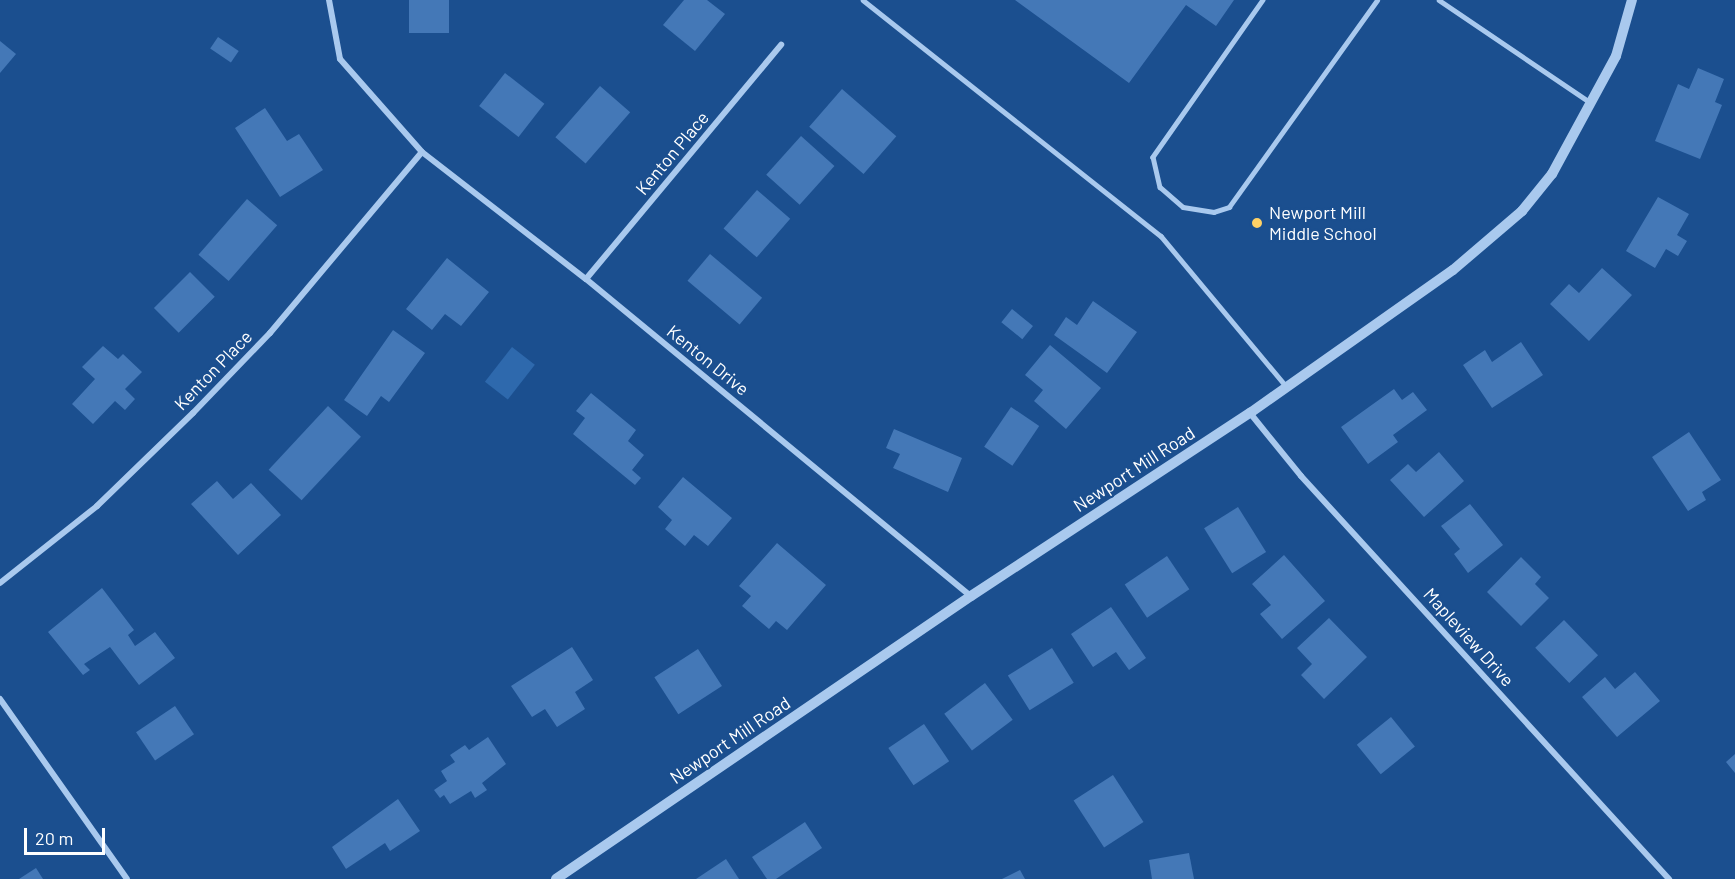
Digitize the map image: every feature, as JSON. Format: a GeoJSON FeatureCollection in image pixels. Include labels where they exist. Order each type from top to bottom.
{"type":"FeatureCollection","features":[{"type":"Feature","properties":{"kind":"street","name":"Kenton Drive"},"geometry":{"type":"LineString","coordinates":[[329,0],[340,59],[422,152],[586,279],[971,596]]}},
{"type":"Feature","properties":{"kind":"street","name":"Newport Mill Road"},"geometry":{"type":"LineString","coordinates":[[556,879],[971,596],[1250,413],[1453,270],[1522,211],[1552,174],[1593,104],[1616,56],[1632,0]]}},
{"type":"Feature","properties":{"kind":"street","name":"Kenton Place"},"geometry":{"type":"LineString","coordinates":[[586,279],[781,45]]}},
{"type":"Feature","properties":{"kind":"street","name":"Kenton Place"},"geometry":{"type":"LineString","coordinates":[[0,583],[97,506],[193,413],[270,333],[422,152]]}},
{"type":"Feature","properties":{"kind":"street","name":"Mapleview Drive"},"geometry":{"type":"LineString","coordinates":[[1250,413],[1301,476],[1669,879]]}},
{"type":"Feature","properties":{"kind":"street"},"geometry":{"type":"LineString","coordinates":[[0,699],[127,879]]}},
{"type":"Feature","properties":{"kind":"lane"},"geometry":{"type":"LineString","coordinates":[[862,0],[1161,236],[1287,387]]}},
{"type":"Feature","properties":{"kind":"lane"},"geometry":{"type":"LineString","coordinates":[[1263,0],[1153,157],[1160,187],[1183,207],[1214,212],[1229,207],[1377,0]]}},
{"type":"Feature","properties":{"kind":"lane"},"geometry":{"type":"LineString","coordinates":[[1439,0],[1593,104]]}},
{"type":"Feature","properties":{"kind":"shaded area"},"geometry":{"type":"Polygon","coordinates":[[[512,347],[535,365],[508,400],[485,382],[512,347]]]}},
{"type":"Feature","properties":{"kind":"building"},"geometry":{"type":"Polygon","coordinates":[[[409,0],[449,0],[449,33],[409,33],[409,0]]]}},
{"type":"Feature","properties":{"kind":"building"},"geometry":{"type":"Polygon","coordinates":[[[684,0],[707,0],[725,14],[695,51],[663,25],[684,0]]]}},
{"type":"Feature","properties":{"kind":"building"},"geometry":{"type":"Polygon","coordinates":[[[1015,0],[1234,0],[1216,26],[1186,5],[1129,83],[1015,0]]]}},
{"type":"Feature","properties":{"kind":"building"},"geometry":{"type":"Polygon","coordinates":[[[218,37],[239,51],[231,63],[210,49],[218,37]]]}},
{"type":"Feature","properties":{"kind":"building"},"geometry":{"type":"Polygon","coordinates":[[[0,41],[16,54],[0,73],[0,41]]]}},
{"type":"Feature","properties":{"kind":"building"},"geometry":{"type":"Polygon","coordinates":[[[1698,68],[1724,79],[1715,102],[1722,105],[1700,159],[1655,141],[1678,84],[1689,89],[1698,68]]]}},
{"type":"Feature","properties":{"kind":"building"},"geometry":{"type":"Polygon","coordinates":[[[505,73],[544,104],[519,137],[479,106],[505,73]]]}},
{"type":"Feature","properties":{"kind":"building"},"geometry":{"type":"Polygon","coordinates":[[[600,86],[630,112],[586,164],[555,137],[600,86]]]}},
{"type":"Feature","properties":{"kind":"building"},"geometry":{"type":"Polygon","coordinates":[[[842,89],[896,136],[864,174],[809,127],[842,89]]]}},
{"type":"Feature","properties":{"kind":"building"},"geometry":{"type":"Polygon","coordinates":[[[265,108],[287,141],[299,134],[323,170],[280,197],[235,128],[265,108]]]}},
{"type":"Feature","properties":{"kind":"building"},"geometry":{"type":"Polygon","coordinates":[[[801,136],[834,166],[800,205],[766,175],[801,136]]]}},
{"type":"Feature","properties":{"kind":"building"},"geometry":{"type":"Polygon","coordinates":[[[757,190],[790,219],[757,257],[724,228],[757,190]]]}},
{"type":"Feature","properties":{"kind":"building"},"geometry":{"type":"Polygon","coordinates":[[[1658,197],[1689,214],[1677,235],[1687,241],[1678,256],[1666,249],[1655,268],[1626,251],[1658,197]]]}},
{"type":"Feature","properties":{"kind":"building"},"geometry":{"type":"Polygon","coordinates":[[[247,199],[277,225],[229,281],[198,255],[247,199]]]}},
{"type":"Feature","properties":{"kind":"building"},"geometry":{"type":"Polygon","coordinates":[[[710,254],[762,298],[740,325],[688,281],[710,254]]]}},
{"type":"Feature","properties":{"kind":"building"},"geometry":{"type":"Polygon","coordinates":[[[447,258],[489,292],[461,326],[445,314],[432,330],[406,309],[447,258]]]}},
{"type":"Feature","properties":{"kind":"building"},"geometry":{"type":"Polygon","coordinates":[[[1602,268],[1632,295],[1589,341],[1550,304],[1569,284],[1579,293],[1602,268]]]}},
{"type":"Feature","properties":{"kind":"building"},"geometry":{"type":"Polygon","coordinates":[[[190,272],[215,297],[179,333],[154,308],[190,272]]]}},
{"type":"Feature","properties":{"kind":"building"},"geometry":{"type":"Polygon","coordinates":[[[1093,301],[1137,332],[1107,373],[1054,335],[1066,317],[1077,325],[1093,301]]]}},
{"type":"Feature","properties":{"kind":"building"},"geometry":{"type":"Polygon","coordinates":[[[1012,309],[1033,326],[1022,339],[1001,322],[1012,309]]]}},
{"type":"Feature","properties":{"kind":"building"},"geometry":{"type":"Polygon","coordinates":[[[393,330],[425,353],[389,402],[381,396],[367,416],[344,400],[393,330]]]}},
{"type":"Feature","properties":{"kind":"building"},"geometry":{"type":"Polygon","coordinates":[[[1521,342],[1543,375],[1492,408],[1463,365],[1485,350],[1492,362],[1521,342]]]}},
{"type":"Feature","properties":{"kind":"building"},"geometry":{"type":"Polygon","coordinates":[[[1050,345],[1101,388],[1066,429],[1034,401],[1043,390],[1025,375],[1050,345]]]}},
{"type":"Feature","properties":{"kind":"building"},"geometry":{"type":"Polygon","coordinates":[[[103,346],[118,359],[123,354],[142,372],[125,389],[135,399],[125,410],[115,401],[93,424],[72,404],[95,379],[82,367],[103,346]]]}},
{"type":"Feature","properties":{"kind":"building"},"geometry":{"type":"Polygon","coordinates":[[[1394,389],[1402,400],[1413,392],[1427,410],[1393,435],[1398,442],[1368,464],[1341,427],[1394,389]]]}},
{"type":"Feature","properties":{"kind":"building"},"geometry":{"type":"Polygon","coordinates":[[[591,393],[636,430],[628,441],[644,455],[632,470],[641,478],[635,485],[573,434],[585,418],[576,411],[591,393]]]}},
{"type":"Feature","properties":{"kind":"building"},"geometry":{"type":"Polygon","coordinates":[[[328,406],[361,437],[302,500],[269,470],[328,406]]]}},
{"type":"Feature","properties":{"kind":"building"},"geometry":{"type":"Polygon","coordinates":[[[1011,407],[1039,426],[1012,466],[984,447],[1011,407]]]}},
{"type":"Feature","properties":{"kind":"building"},"geometry":{"type":"Polygon","coordinates":[[[894,429],[962,458],[948,492],[893,468],[900,454],[886,448],[894,429]]]}},
{"type":"Feature","properties":{"kind":"building"},"geometry":{"type":"Polygon","coordinates":[[[1689,432],[1721,480],[1702,492],[1706,500],[1688,511],[1652,457],[1689,432]]]}},
{"type":"Feature","properties":{"kind":"building"},"geometry":{"type":"Polygon","coordinates":[[[1439,452],[1464,481],[1424,517],[1390,480],[1408,464],[1416,472],[1439,452]]]}},
{"type":"Feature","properties":{"kind":"building"},"geometry":{"type":"Polygon","coordinates":[[[683,477],[732,518],[708,546],[694,535],[685,546],[665,529],[672,520],[658,507],[683,477]]]}},
{"type":"Feature","properties":{"kind":"building"},"geometry":{"type":"Polygon","coordinates":[[[217,481],[233,499],[251,483],[281,515],[238,555],[191,504],[217,481]]]}},
{"type":"Feature","properties":{"kind":"building"},"geometry":{"type":"Polygon","coordinates":[[[1470,504],[1503,545],[1468,573],[1454,554],[1460,549],[1441,526],[1470,504]]]}},
{"type":"Feature","properties":{"kind":"building"},"geometry":{"type":"Polygon","coordinates":[[[1238,507],[1266,552],[1232,573],[1204,528],[1238,507]]]}},
{"type":"Feature","properties":{"kind":"building"},"geometry":{"type":"Polygon","coordinates":[[[777,543],[826,585],[787,630],[776,621],[769,629],[742,606],[751,596],[739,586],[777,543]]]}},
{"type":"Feature","properties":{"kind":"building"},"geometry":{"type":"Polygon","coordinates":[[[1284,555],[1325,601],[1282,639],[1260,614],[1271,605],[1252,584],[1284,555]]]}},
{"type":"Feature","properties":{"kind":"building"},"geometry":{"type":"Polygon","coordinates":[[[1167,556],[1189,589],[1147,618],[1125,585],[1167,556]]]}},
{"type":"Feature","properties":{"kind":"building"},"geometry":{"type":"Polygon","coordinates":[[[1521,557],[1541,577],[1535,584],[1549,598],[1521,626],[1487,592],[1521,557]]]}},
{"type":"Feature","properties":{"kind":"building"},"geometry":{"type":"Polygon","coordinates":[[[102,588],[134,630],[128,635],[135,646],[155,632],[175,658],[139,685],[110,647],[84,664],[90,670],[83,675],[48,632],[102,588]]]}},
{"type":"Feature","properties":{"kind":"building"},"geometry":{"type":"Polygon","coordinates":[[[1111,607],[1146,658],[1129,670],[1116,652],[1093,667],[1071,634],[1111,607]]]}},
{"type":"Feature","properties":{"kind":"building"},"geometry":{"type":"Polygon","coordinates":[[[1329,618],[1367,657],[1324,699],[1301,675],[1312,664],[1297,648],[1329,618]]]}},
{"type":"Feature","properties":{"kind":"building"},"geometry":{"type":"Polygon","coordinates":[[[1564,620],[1598,655],[1569,683],[1535,648],[1564,620]]]}},
{"type":"Feature","properties":{"kind":"building"},"geometry":{"type":"Polygon","coordinates":[[[572,647],[593,680],[575,692],[585,709],[557,727],[545,709],[532,717],[511,686],[572,647]]]}},
{"type":"Feature","properties":{"kind":"building"},"geometry":{"type":"Polygon","coordinates":[[[1052,648],[1074,683],[1030,710],[1008,676],[1052,648]]]}},
{"type":"Feature","properties":{"kind":"building"},"geometry":{"type":"Polygon","coordinates":[[[698,649],[722,686],[678,714],[654,677],[698,649]]]}},
{"type":"Feature","properties":{"kind":"building"},"geometry":{"type":"Polygon","coordinates":[[[1635,672],[1660,701],[1617,737],[1582,697],[1605,677],[1615,689],[1635,672]]]}},
{"type":"Feature","properties":{"kind":"building"},"geometry":{"type":"Polygon","coordinates":[[[985,683],[1013,720],[972,750],[944,714],[985,683]]]}},
{"type":"Feature","properties":{"kind":"building"},"geometry":{"type":"Polygon","coordinates":[[[175,706],[194,734],[155,760],[136,732],[175,706]]]}},
{"type":"Feature","properties":{"kind":"building"},"geometry":{"type":"Polygon","coordinates":[[[1391,717],[1415,747],[1381,774],[1357,745],[1391,717]]]}},
{"type":"Feature","properties":{"kind":"building"},"geometry":{"type":"Polygon","coordinates":[[[924,724],[949,761],[914,785],[888,748],[924,724]]]}},
{"type":"Feature","properties":{"kind":"building"},"geometry":{"type":"Polygon","coordinates":[[[488,737],[506,764],[482,783],[487,790],[475,798],[471,791],[450,804],[444,795],[440,798],[434,790],[447,781],[441,771],[455,762],[450,755],[465,745],[469,750],[488,737]]]}},
{"type":"Feature","properties":{"kind":"building"},"geometry":{"type":"Polygon","coordinates":[[[1735,754],[1735,773],[1726,762],[1735,754]]]}},
{"type":"Feature","properties":{"kind":"building"},"geometry":{"type":"Polygon","coordinates":[[[1113,775],[1143,822],[1104,848],[1074,801],[1113,775]]]}},
{"type":"Feature","properties":{"kind":"building"},"geometry":{"type":"Polygon","coordinates":[[[398,799],[420,831],[390,851],[385,843],[346,869],[332,847],[398,799]]]}},
{"type":"Feature","properties":{"kind":"building"},"geometry":{"type":"Polygon","coordinates":[[[805,822],[822,848],[776,879],[767,879],[752,857],[805,822]]]}},
{"type":"Feature","properties":{"kind":"building"},"geometry":{"type":"Polygon","coordinates":[[[1189,853],[1194,879],[1152,879],[1149,860],[1189,853]]]}},
{"type":"Feature","properties":{"kind":"building"},"geometry":{"type":"Polygon","coordinates":[[[726,859],[739,879],[696,879],[726,859]]]}},
{"type":"Feature","properties":{"kind":"building"},"geometry":{"type":"Polygon","coordinates":[[[36,868],[43,879],[19,879],[36,868]]]}},
{"type":"Feature","properties":{"kind":"building"},"geometry":{"type":"Polygon","coordinates":[[[1020,870],[1025,879],[1002,879],[1020,870]]]}},
{"type":"Feature","properties":{"kind":"place","name":"Newport Mill Middle School"},"geometry":{"type":"Point","coordinates":[1257,223]}}]}
